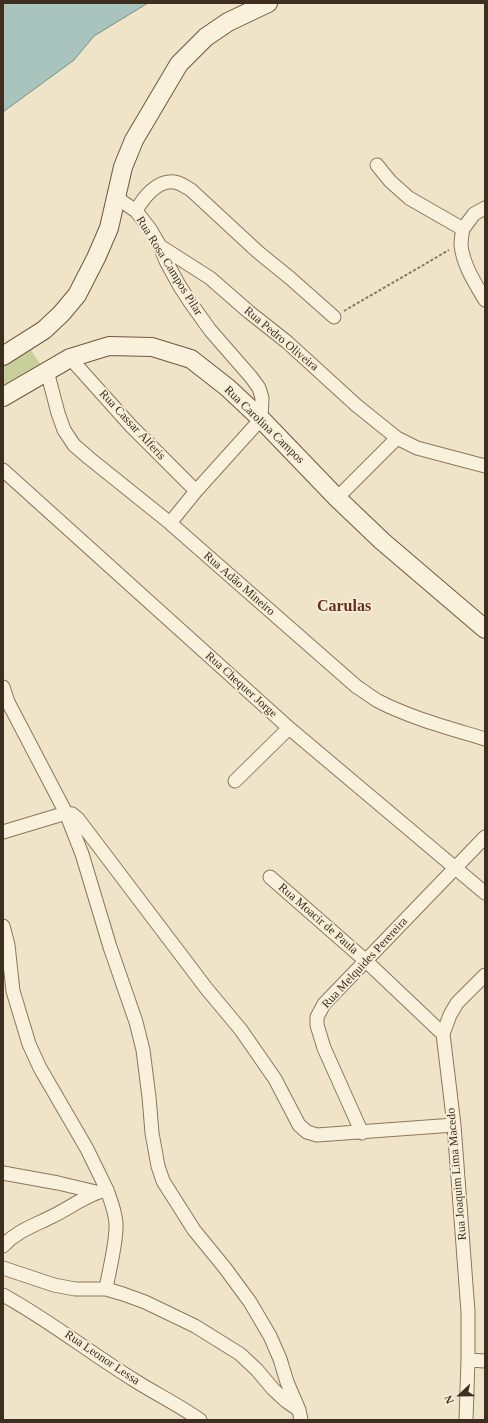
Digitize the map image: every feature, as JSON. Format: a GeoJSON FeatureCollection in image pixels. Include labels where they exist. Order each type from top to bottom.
{"type":"FeatureCollection","features":[{"type":"Feature","properties":{"kind":"main road"},"geometry":{"type":"LineString","coordinates":[[4,354],[44,330],[61,314],[77,295],[109,228],[123,167],[134,140],[179,64],[206,38],[228,22],[268,3]]}},
{"type":"Feature","properties":{"kind":"main road","name":"Rua Carolina Campos"},"geometry":{"type":"LineString","coordinates":[[3,397],[70,358],[109,346],[152,347],[191,359],[228,388],[261,419],[337,498],[382,540],[485,629]]}},
{"type":"Feature","properties":{"kind":"street"},"geometry":{"type":"LineString","coordinates":[[377,165],[390,182],[409,198],[463,229]]}},
{"type":"Feature","properties":{"kind":"street"},"geometry":{"type":"LineString","coordinates":[[136,211],[142,200],[160,185],[172,182],[180,183],[191,190],[258,252],[334,317]]}},
{"type":"Feature","properties":{"kind":"street","name":"Rua Rosa Campos Pilar"},"geometry":{"type":"LineString","coordinates":[[117,198],[136,211],[160,246],[166,261],[190,302],[210,330],[259,388],[262,398],[261,419]]}},
{"type":"Feature","properties":{"kind":"street"},"geometry":{"type":"LineString","coordinates":[[485,208],[474,214],[463,229],[461,243],[464,260],[475,284],[485,300]]}},
{"type":"Feature","properties":{"kind":"street","name":"Rua Pedro Oliveira"},"geometry":{"type":"LineString","coordinates":[[160,246],[210,278],[249,312],[287,342],[356,405],[397,438],[409,445],[423,450],[485,466]]}},
{"type":"Feature","properties":{"kind":"street","name":"Rua Cassar Alferis"},"geometry":{"type":"LineString","coordinates":[[70,358],[131,426],[196,491]]}},
{"type":"Feature","properties":{"kind":"street","name":"Rua Adão Mineiro"},"geometry":{"type":"LineString","coordinates":[[47,371],[64,430],[74,445],[170,523],[357,687],[377,700],[420,718],[485,739]]}},
{"type":"Feature","properties":{"kind":"street"},"geometry":{"type":"LineString","coordinates":[[170,523],[196,491],[261,419]]}},
{"type":"Feature","properties":{"kind":"street"},"geometry":{"type":"LineString","coordinates":[[337,498],[397,438]]}},
{"type":"Feature","properties":{"kind":"street","name":"Rua Chequer Jorge"},"geometry":{"type":"LineString","coordinates":[[3,470],[289,728],[485,893]]}},
{"type":"Feature","properties":{"kind":"street"},"geometry":{"type":"LineString","coordinates":[[3,686],[8,702],[66,813],[82,854],[110,947],[138,1029],[143,1050],[152,1133],[158,1166],[164,1181],[194,1230],[250,1302],[270,1336],[300,1415]]}},
{"type":"Feature","properties":{"kind":"street"},"geometry":{"type":"LineString","coordinates":[[235,781],[289,728]]}},
{"type":"Feature","properties":{"kind":"street"},"geometry":{"type":"LineString","coordinates":[[3,832],[66,813],[72,814],[78,819],[95,839],[206,988],[241,1030],[275,1079],[299,1125],[307,1132],[317,1135],[362,1133],[454,1125]]}},
{"type":"Feature","properties":{"kind":"street","name":"Rua Melquides Perereira"},"geometry":{"type":"LineString","coordinates":[[362,1133],[324,1048],[317,1025],[317,1017],[324,1004],[485,837]]}},
{"type":"Feature","properties":{"kind":"street","name":"Rua Moacir de Paula"},"geometry":{"type":"LineString","coordinates":[[270,877],[366,961]]}},
{"type":"Feature","properties":{"kind":"street"},"geometry":{"type":"LineString","coordinates":[[3,926],[8,946],[13,991],[29,1044],[40,1068],[86,1149],[102,1191],[114,1208],[116,1225],[106,1289]]}},
{"type":"Feature","properties":{"kind":"street"},"geometry":{"type":"LineString","coordinates":[[366,961],[442,1034],[457,1002],[485,975]]}},
{"type":"Feature","properties":{"kind":"street","name":"Rua Joaquim Lima Macedo"},"geometry":{"type":"LineString","coordinates":[[442,1034],[454,1125],[468,1312],[466,1420]]}},
{"type":"Feature","properties":{"kind":"street"},"geometry":{"type":"LineString","coordinates":[[3,1173],[102,1191]]}},
{"type":"Feature","properties":{"kind":"street"},"geometry":{"type":"LineString","coordinates":[[3,1246],[22,1230],[52,1217],[102,1191]]}},
{"type":"Feature","properties":{"kind":"street"},"geometry":{"type":"LineString","coordinates":[[3,1268],[54,1286],[75,1289],[106,1289],[145,1302],[195,1326],[240,1354],[258,1370],[273,1389],[300,1415]]}},
{"type":"Feature","properties":{"kind":"street","name":"Rua Leonor Lessa"},"geometry":{"type":"LineString","coordinates":[[3,1296],[31,1310],[135,1381],[170,1400],[200,1420]]}},
{"type":"Feature","properties":{"kind":"street"},"geometry":{"type":"LineString","coordinates":[[468,1360],[485,1361]]}},
{"type":"Feature","properties":{"kind":"path"},"geometry":{"type":"LineString","coordinates":[[334,317],[461,243]]}},
{"type":"Feature","properties":{"kind":"green space"},"geometry":{"type":"Polygon","coordinates":[[[31,350],[42,367],[3,390],[3,367],[31,350]]]}},
{"type":"Feature","properties":{"kind":"water"},"geometry":{"type":"Polygon","coordinates":[[[3,3],[148,3],[94,36],[74,60],[3,112],[3,3]]]}},
{"type":"Feature","properties":{"kind":"district","name":"Carulas"},"geometry":{"type":"Point","coordinates":[344,607]}}]}
